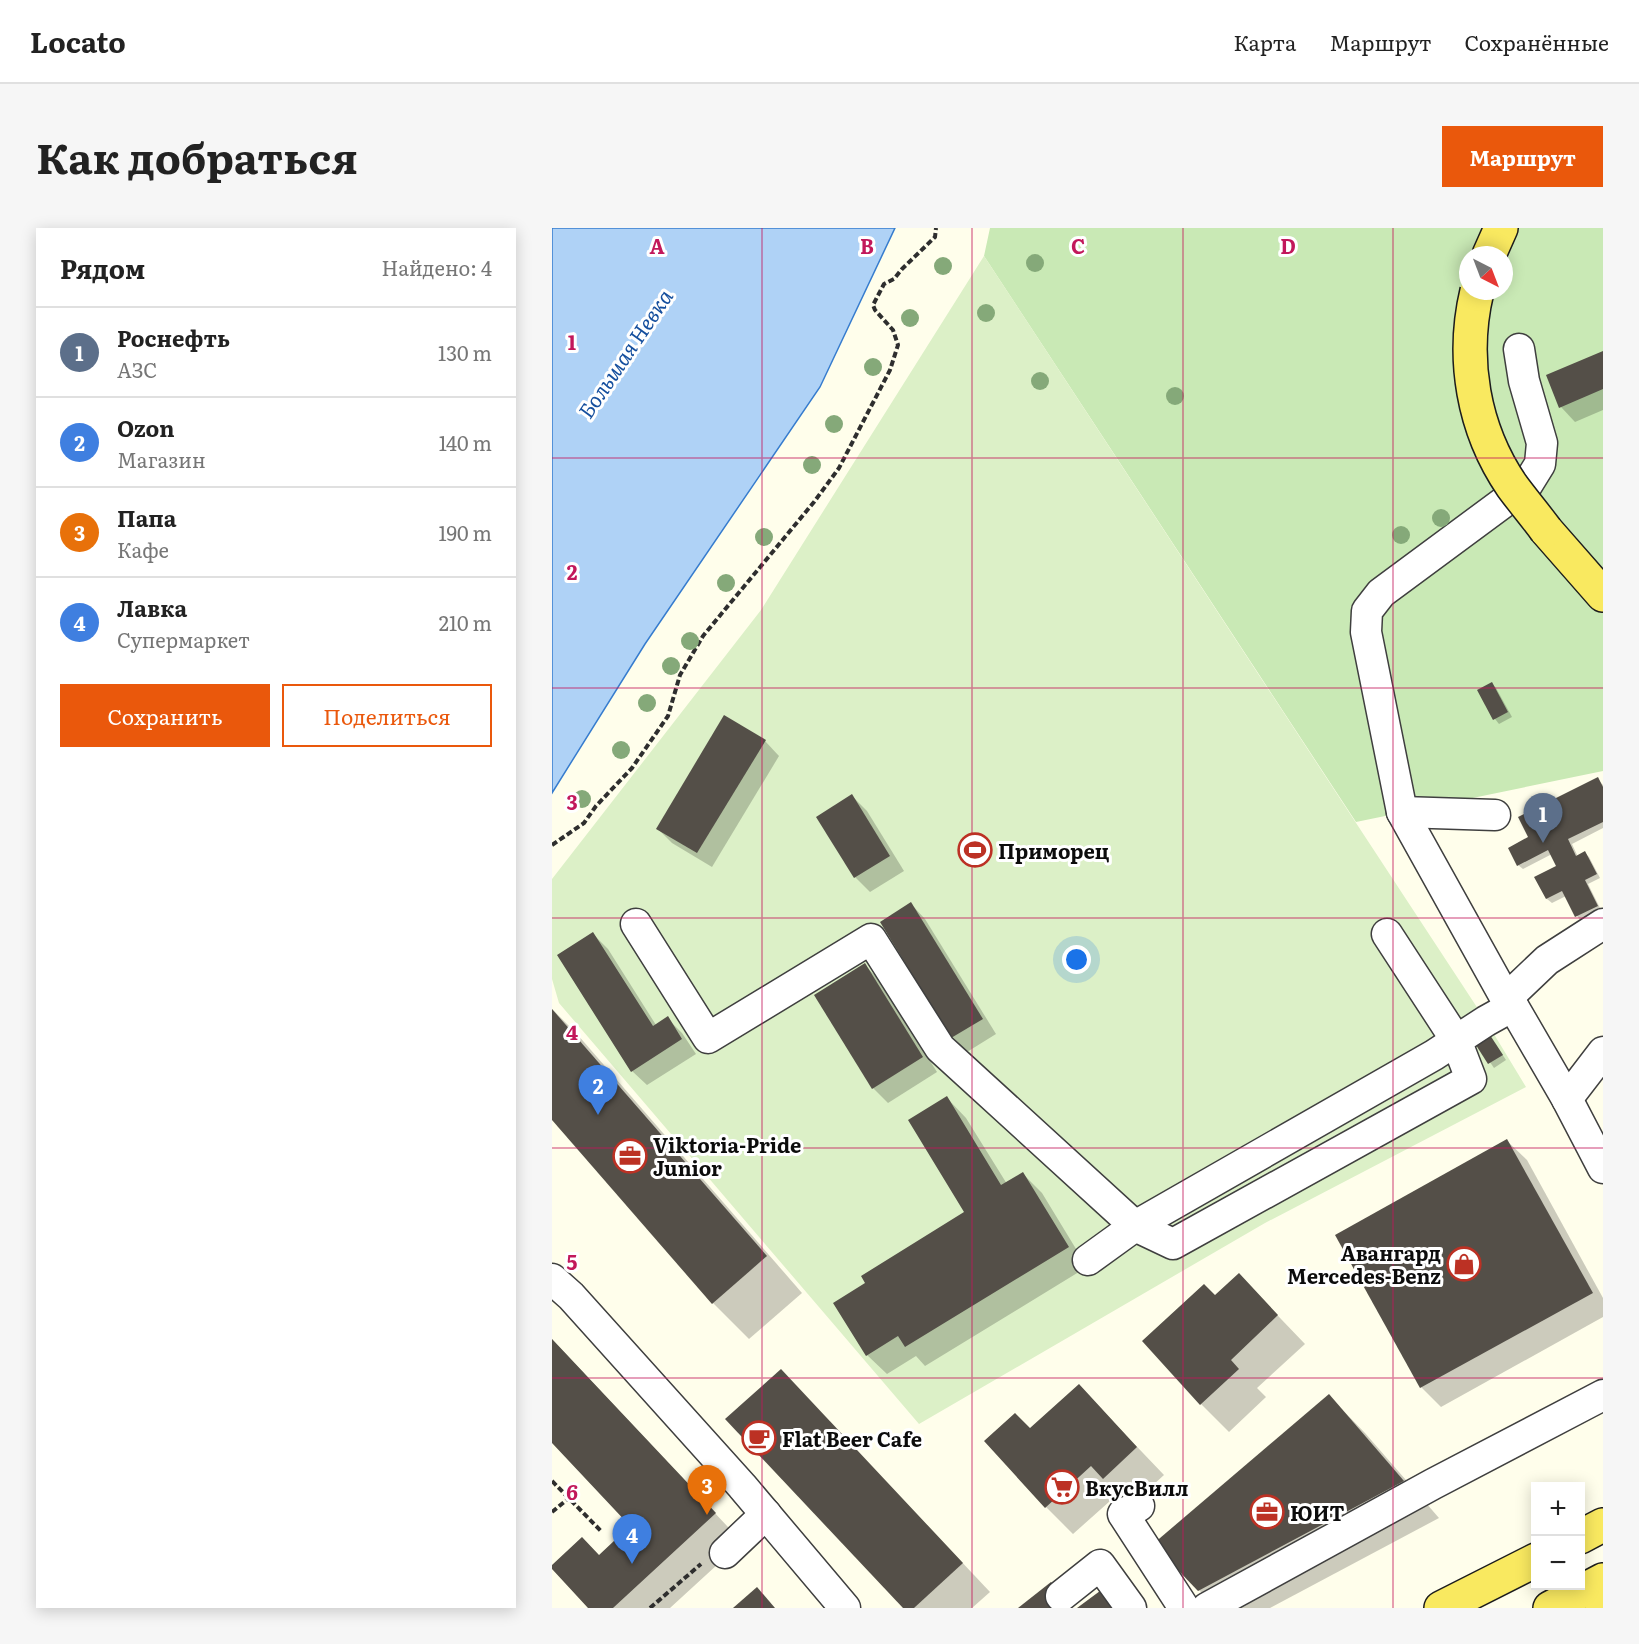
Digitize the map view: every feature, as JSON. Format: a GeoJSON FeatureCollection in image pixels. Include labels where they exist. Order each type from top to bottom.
{"type":"FeatureCollection","features":[{"type":"Feature","properties":{"kind":"main road"},"geometry":{"type":"LineString","coordinates":[[1493,246],[1502,228]]}},
{"type":"Feature","properties":{"kind":"main road"},"geometry":{"type":"LineString","coordinates":[[1475,300],[1469,353],[1474,400],[1488,444],[1511,484],[1546,530],[1603,595]]}},
{"type":"Feature","properties":{"kind":"main road"},"geometry":{"type":"LineString","coordinates":[[1583,1536],[1603,1525]]}},
{"type":"Feature","properties":{"kind":"main road"},"geometry":{"type":"LineString","coordinates":[[1441,1608],[1531,1563]]}},
{"type":"Feature","properties":{"kind":"main road"},"geometry":{"type":"LineString","coordinates":[[1550,1608],[1603,1580]]}},
{"type":"Feature","properties":{"kind":"street"},"geometry":{"type":"LineString","coordinates":[[1519,349],[1524,381],[1542,443],[1540,464],[1527,485],[1381,593],[1367,611],[1366,632],[1402,812],[1509,1003],[1568,1099],[1603,1168]]}},
{"type":"Feature","properties":{"kind":"street"},"geometry":{"type":"LineString","coordinates":[[1402,812],[1495,815]]}},
{"type":"Feature","properties":{"kind":"street"},"geometry":{"type":"LineString","coordinates":[[636,924],[708,1038],[871,939],[940,1048],[1135,1226],[1173,1244],[1471,1079],[1456,1040],[1387,934]]}},
{"type":"Feature","properties":{"kind":"street"},"geometry":{"type":"LineString","coordinates":[[1088,1260],[1135,1226],[1434,1055],[1509,1003],[1547,960],[1603,924]]}},
{"type":"Feature","properties":{"kind":"street"},"geometry":{"type":"LineString","coordinates":[[1568,1099],[1603,1052]]}},
{"type":"Feature","properties":{"kind":"street"},"geometry":{"type":"LineString","coordinates":[[552,1279],[571,1296],[742,1486],[845,1608]]}},
{"type":"Feature","properties":{"kind":"street"},"geometry":{"type":"LineString","coordinates":[[1207,1608],[1433,1484],[1603,1395]]}},
{"type":"Feature","properties":{"kind":"street"},"geometry":{"type":"LineString","coordinates":[[1139,1506],[1123,1514],[1184,1608]]}},
{"type":"Feature","properties":{"kind":"street"},"geometry":{"type":"LineString","coordinates":[[713,1558],[766,1514]]}},
{"type":"Feature","properties":{"kind":"street"},"geometry":{"type":"LineString","coordinates":[[1061,1596],[1100,1565],[1131,1608]]}},
{"type":"Feature","properties":{"kind":"path"},"geometry":{"type":"LineString","coordinates":[[552,845],[585,823],[596,806],[632,768],[668,716],[680,675],[703,636],[814,502],[839,468],[890,370],[898,345],[893,330],[873,305],[885,284],[894,279],[935,237],[936,228]]}},
{"type":"Feature","properties":{"kind":"path"},"geometry":{"type":"LineString","coordinates":[[552,1481],[601,1531]]}},
{"type":"Feature","properties":{"kind":"path"},"geometry":{"type":"LineString","coordinates":[[552,1512],[568,1498]]}},
{"type":"Feature","properties":{"kind":"path"},"geometry":{"type":"LineString","coordinates":[[650,1608],[713,1558]]}},
{"type":"Feature","properties":{"kind":"path"},"geometry":{"type":"LineString","coordinates":[[656,1603],[661,1608]]}},
{"type":"Feature","properties":{"kind":"green space"},"geometry":{"type":"Polygon","coordinates":[[[990,228],[1603,228],[1603,771],[1356,822],[984,256],[990,228]]]}},
{"type":"Feature","properties":{"kind":"green space","name":"Приморец"},"geometry":{"type":"Polygon","coordinates":[[[984,256],[1486,1021],[1526,1087],[1265,1223],[919,1424],[559,1003],[552,979],[552,879],[761,610],[984,256]]]}},
{"type":"Feature","properties":{"kind":"water","name":"Большая Невка"},"geometry":{"type":"Polygon","coordinates":[[[552,228],[895,228],[820,387],[645,644],[552,793],[552,228]]]}},
{"type":"Feature","properties":{"kind":"building"},"geometry":{"type":"Polygon","coordinates":[[[1603,351],[1603,389],[1559,408],[1546,375],[1603,351]]]}},
{"type":"Feature","properties":{"kind":"building"},"geometry":{"type":"Polygon","coordinates":[[[1492,682],[1508,712],[1493,720],[1477,690],[1492,682]]]}},
{"type":"Feature","properties":{"kind":"building"},"geometry":{"type":"Polygon","coordinates":[[[724,715],[766,740],[697,853],[656,829],[724,715]]]}},
{"type":"Feature","properties":{"kind":"building"},"geometry":{"type":"Polygon","coordinates":[[[1598,777],[1603,787],[1603,822],[1568,839],[1576,856],[1585,851],[1597,874],[1585,880],[1598,906],[1575,917],[1562,891],[1546,899],[1534,877],[1556,866],[1548,850],[1517,866],[1508,848],[1528,837],[1518,817],[1598,777]]]}},
{"type":"Feature","properties":{"kind":"building"},"geometry":{"type":"Polygon","coordinates":[[[852,794],[890,856],[854,878],[816,817],[852,794]]]}},
{"type":"Feature","properties":{"kind":"building"},"geometry":{"type":"Polygon","coordinates":[[[911,902],[983,1019],[951,1038],[880,922],[911,902]]]}},
{"type":"Feature","properties":{"kind":"building"},"geometry":{"type":"Polygon","coordinates":[[[593,932],[653,1026],[668,1016],[682,1039],[631,1072],[557,955],[593,932]]]}},
{"type":"Feature","properties":{"kind":"building"},"geometry":{"type":"Polygon","coordinates":[[[865,963],[923,1057],[872,1089],[814,995],[865,963]]]}},
{"type":"Feature","properties":{"kind":"building"},"geometry":{"type":"Polygon","coordinates":[[[552,1009],[767,1256],[712,1304],[552,1120],[552,1009]]]}},
{"type":"Feature","properties":{"kind":"building"},"geometry":{"type":"Polygon","coordinates":[[[1488,1032],[1503,1055],[1488,1064],[1474,1042],[1488,1032]]]}},
{"type":"Feature","properties":{"kind":"building"},"geometry":{"type":"Polygon","coordinates":[[[947,1096],[1001,1185],[1023,1172],[1069,1247],[905,1347],[898,1336],[866,1356],[833,1303],[865,1283],[861,1276],[964,1212],[908,1120],[947,1096]]]}},
{"type":"Feature","properties":{"kind":"building","name":"Авангард Mercedes-Benz"},"geometry":{"type":"Polygon","coordinates":[[[1507,1139],[1593,1293],[1420,1388],[1335,1235],[1507,1139]]]}},
{"type":"Feature","properties":{"kind":"building"},"geometry":{"type":"Polygon","coordinates":[[[1239,1273],[1278,1315],[1231,1360],[1239,1369],[1200,1405],[1142,1341],[1204,1284],[1215,1295],[1239,1273]]]}},
{"type":"Feature","properties":{"kind":"building"},"geometry":{"type":"Polygon","coordinates":[[[552,1339],[716,1513],[613,1608],[588,1608],[552,1569],[552,1565],[582,1537],[599,1555],[630,1526],[552,1443],[552,1339]]]}},
{"type":"Feature","properties":{"kind":"building"},"geometry":{"type":"Polygon","coordinates":[[[781,1369],[963,1563],[914,1608],[903,1608],[725,1419],[781,1369]]]}},
{"type":"Feature","properties":{"kind":"building"},"geometry":{"type":"Polygon","coordinates":[[[1079,1384],[1137,1447],[1103,1479],[1091,1466],[1045,1508],[984,1441],[1015,1413],[1030,1428],[1079,1384]]]}},
{"type":"Feature","properties":{"kind":"building","name":"ЮИТ"},"geometry":{"type":"Polygon","coordinates":[[[1329,1394],[1404,1481],[1198,1591],[1153,1544],[1329,1394]]]}},
{"type":"Feature","properties":{"kind":"building"},"geometry":{"type":"Polygon","coordinates":[[[1051,1582],[1071,1608],[1018,1608],[1051,1582]]]}},
{"type":"Feature","properties":{"kind":"building"},"geometry":{"type":"Polygon","coordinates":[[[757,1587],[775,1608],[733,1608],[757,1587]]]}},
{"type":"Feature","properties":{"kind":"building"},"geometry":{"type":"Polygon","coordinates":[[[1100,1591],[1113,1608],[1077,1608],[1100,1591]]]}},
{"type":"Feature","properties":{"kind":"place","name":"Роснефть"},"geometry":{"type":"Point","coordinates":[1543,843]}},
{"type":"Feature","properties":{"kind":"place","name":"Приморец"},"geometry":{"type":"Point","coordinates":[975,850]}},
{"type":"Feature","properties":{"kind":"place","name":"Ozon"},"geometry":{"type":"Point","coordinates":[598,1115]}},
{"type":"Feature","properties":{"kind":"place","name":"Viktoria-Pride Junior"},"geometry":{"type":"Point","coordinates":[630,1156]}},
{"type":"Feature","properties":{"kind":"place","name":"Авангард Mercedes-Benz"},"geometry":{"type":"Point","coordinates":[1464,1264]}},
{"type":"Feature","properties":{"kind":"place","name":"Flat Beer Cafe"},"geometry":{"type":"Point","coordinates":[759,1438]}},
{"type":"Feature","properties":{"kind":"place","name":"ВкусВилл"},"geometry":{"type":"Point","coordinates":[1062,1487]}},
{"type":"Feature","properties":{"kind":"place","name":"ЮИТ"},"geometry":{"type":"Point","coordinates":[1267,1512]}},
{"type":"Feature","properties":{"kind":"place","name":"Папа"},"geometry":{"type":"Point","coordinates":[707,1515]}},
{"type":"Feature","properties":{"kind":"place","name":"Лавка"},"geometry":{"type":"Point","coordinates":[632,1564]}}]}
